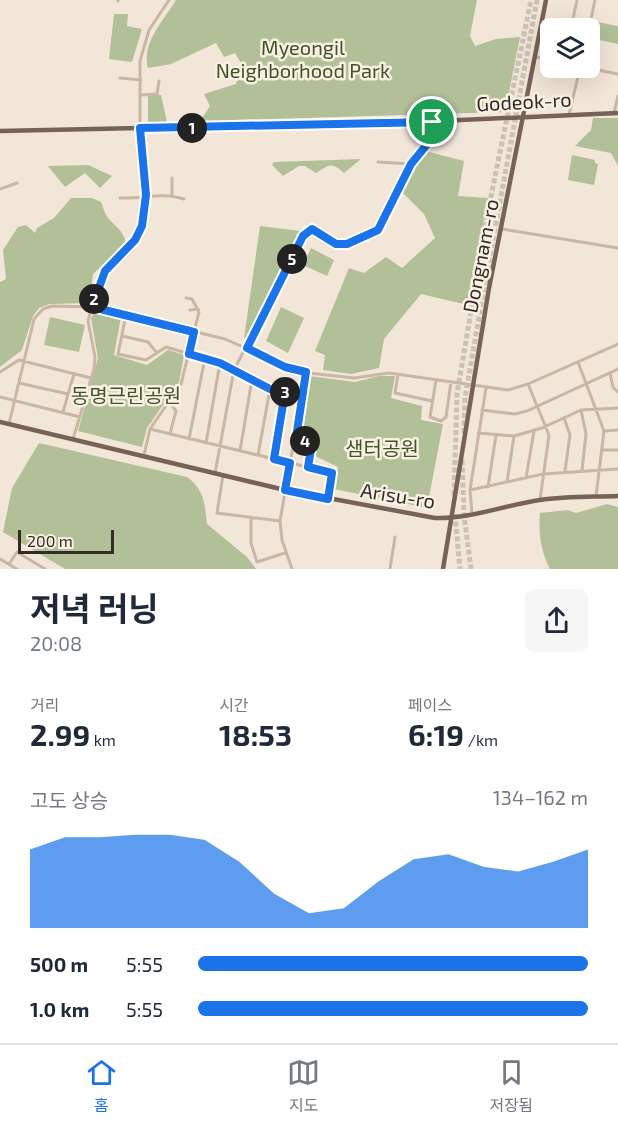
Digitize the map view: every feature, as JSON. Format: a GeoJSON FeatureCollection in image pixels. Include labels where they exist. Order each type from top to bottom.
{"type":"FeatureCollection","features":[{"type":"Feature","properties":{"kind":"main road","name":"Dongnam-ro"},"geometry":{"type":"LineString","coordinates":[[442,569],[471,387],[502,230],[521,117],[546,0]]}},
{"type":"Feature","properties":{"kind":"main road","name":"Godeok-ro"},"geometry":{"type":"LineString","coordinates":[[0,131],[432,122],[616,113]]}},
{"type":"Feature","properties":{"kind":"main road","name":"Arisu-ro"},"geometry":{"type":"LineString","coordinates":[[0,422],[285,490],[394,512],[451,518],[540,500],[618,496]]}},
{"type":"Feature","properties":{"kind":"street"},"geometry":{"type":"LineString","coordinates":[[73,439],[96,357],[88,321],[92,307],[105,271],[135,240],[142,226],[146,195],[140,128],[140,62],[150,30],[169,0]]}},
{"type":"Feature","properties":{"kind":"street"},"geometry":{"type":"LineString","coordinates":[[573,18],[577,0]]}},
{"type":"Feature","properties":{"kind":"street"},"geometry":{"type":"LineString","coordinates":[[592,18],[596,0]]}},
{"type":"Feature","properties":{"kind":"street"},"geometry":{"type":"LineString","coordinates":[[534,56],[540,58]]}},
{"type":"Feature","properties":{"kind":"street"},"geometry":{"type":"LineString","coordinates":[[600,70],[618,74]]}},
{"type":"Feature","properties":{"kind":"street"},"geometry":{"type":"LineString","coordinates":[[120,78],[141,80]]}},
{"type":"Feature","properties":{"kind":"street"},"geometry":{"type":"LineString","coordinates":[[570,115],[578,78]]}},
{"type":"Feature","properties":{"kind":"street"},"geometry":{"type":"LineString","coordinates":[[141,95],[157,94],[159,81]]}},
{"type":"Feature","properties":{"kind":"street"},"geometry":{"type":"LineString","coordinates":[[616,113],[618,96]]}},
{"type":"Feature","properties":{"kind":"street"},"geometry":{"type":"LineString","coordinates":[[215,473],[234,370],[303,236],[312,229],[336,244],[347,244],[378,230],[411,164],[429,142],[432,122]]}},
{"type":"Feature","properties":{"kind":"street"},"geometry":{"type":"LineString","coordinates":[[378,162],[411,164]]}},
{"type":"Feature","properties":{"kind":"street"},"geometry":{"type":"LineString","coordinates":[[172,178],[172,195]]}},
{"type":"Feature","properties":{"kind":"street"},"geometry":{"type":"LineString","coordinates":[[0,189],[17,183]]}},
{"type":"Feature","properties":{"kind":"street"},"geometry":{"type":"LineString","coordinates":[[120,198],[140,199],[146,195],[172,195],[184,199]]}},
{"type":"Feature","properties":{"kind":"street"},"geometry":{"type":"LineString","coordinates":[[502,230],[618,248]]}},
{"type":"Feature","properties":{"kind":"street"},"geometry":{"type":"LineString","coordinates":[[144,455],[150,429],[181,384],[198,309],[192,299],[186,298]]}},
{"type":"Feature","properties":{"kind":"street"},"geometry":{"type":"LineString","coordinates":[[9,424],[34,319],[43,309],[92,307],[126,315],[225,339],[285,367],[306,372],[354,378],[382,372],[471,387],[508,390],[528,384],[618,344]]}},
{"type":"Feature","properties":{"kind":"street"},"geometry":{"type":"LineString","coordinates":[[190,310],[198,309]]}},
{"type":"Feature","properties":{"kind":"street"},"geometry":{"type":"LineString","coordinates":[[126,315],[118,354],[146,360],[166,347],[220,363],[270,389],[303,395]]}},
{"type":"Feature","properties":{"kind":"street"},"geometry":{"type":"LineString","coordinates":[[122,336],[148,342],[157,353]]}},
{"type":"Feature","properties":{"kind":"street"},"geometry":{"type":"LineString","coordinates":[[189,439],[205,358]]}},
{"type":"Feature","properties":{"kind":"street"},"geometry":{"type":"LineString","coordinates":[[0,372],[19,360],[91,378]]}},
{"type":"Feature","properties":{"kind":"street"},"geometry":{"type":"LineString","coordinates":[[578,362],[597,407],[604,431],[596,497]]}},
{"type":"Feature","properties":{"kind":"street"},"geometry":{"type":"LineString","coordinates":[[206,443],[220,363]]}},
{"type":"Feature","properties":{"kind":"street"},"geometry":{"type":"LineString","coordinates":[[482,410],[514,414],[618,369]]}},
{"type":"Feature","properties":{"kind":"street"},"geometry":{"type":"LineString","coordinates":[[292,569],[285,553],[280,521],[306,372]]}},
{"type":"Feature","properties":{"kind":"street"},"geometry":{"type":"LineString","coordinates":[[610,373],[613,387],[618,392]]}},
{"type":"Feature","properties":{"kind":"street"},"geometry":{"type":"LineString","coordinates":[[63,412],[74,374]]}},
{"type":"Feature","properties":{"kind":"street"},"geometry":{"type":"LineString","coordinates":[[398,374],[395,393],[432,401]]}},
{"type":"Feature","properties":{"kind":"street"},"geometry":{"type":"LineString","coordinates":[[240,451],[252,379]]}},
{"type":"Feature","properties":{"kind":"street"},"geometry":{"type":"LineString","coordinates":[[436,380],[430,417],[444,420],[452,382]]}},
{"type":"Feature","properties":{"kind":"street"},"geometry":{"type":"LineString","coordinates":[[19,383],[68,394]]}},
{"type":"Feature","properties":{"kind":"street"},"geometry":{"type":"LineString","coordinates":[[528,384],[546,425],[549,442],[540,500]]}},
{"type":"Feature","properties":{"kind":"street"},"geometry":{"type":"LineString","coordinates":[[472,514],[470,490],[486,388]]}},
{"type":"Feature","properties":{"kind":"street"},"geometry":{"type":"LineString","coordinates":[[258,455],[270,389]]}},
{"type":"Feature","properties":{"kind":"street"},"geometry":{"type":"LineString","coordinates":[[274,459],[285,392]]}},
{"type":"Feature","properties":{"kind":"street"},"geometry":{"type":"LineString","coordinates":[[0,397],[80,417]]}},
{"type":"Feature","properties":{"kind":"street"},"geometry":{"type":"LineString","coordinates":[[170,403],[177,411],[171,434]]}},
{"type":"Feature","properties":{"kind":"street"},"geometry":{"type":"LineString","coordinates":[[478,433],[514,436],[534,431],[581,410],[597,407],[618,408]]}},
{"type":"Feature","properties":{"kind":"street"},"geometry":{"type":"LineString","coordinates":[[581,410],[586,434],[582,470]]}},
{"type":"Feature","properties":{"kind":"street"},"geometry":{"type":"LineString","coordinates":[[564,417],[570,435],[565,471]]}},
{"type":"Feature","properties":{"kind":"street"},"geometry":{"type":"LineString","coordinates":[[150,429],[332,473],[328,499]]}},
{"type":"Feature","properties":{"kind":"street"},"geometry":{"type":"LineString","coordinates":[[604,431],[618,430]]}},
{"type":"Feature","properties":{"kind":"street"},"geometry":{"type":"LineString","coordinates":[[526,478],[534,431]]}},
{"type":"Feature","properties":{"kind":"street"},"geometry":{"type":"LineString","coordinates":[[488,487],[496,435]]}},
{"type":"Feature","properties":{"kind":"street"},"geometry":{"type":"LineString","coordinates":[[507,482],[514,436]]}},
{"type":"Feature","properties":{"kind":"street"},"geometry":{"type":"LineString","coordinates":[[296,438],[312,443],[308,467]]}},
{"type":"Feature","properties":{"kind":"street"},"geometry":{"type":"LineString","coordinates":[[603,450],[618,450]]}},
{"type":"Feature","properties":{"kind":"street"},"geometry":{"type":"LineString","coordinates":[[470,490],[543,474],[618,469]]}},
{"type":"Feature","properties":{"kind":"street"},"geometry":{"type":"LineString","coordinates":[[223,475],[217,513],[280,521]]}},
{"type":"Feature","properties":{"kind":"street"},"geometry":{"type":"LineString","coordinates":[[251,517],[252,543],[257,562],[285,553]]}},
{"type":"Feature","properties":{"kind":"street"},"geometry":{"type":"LineString","coordinates":[[390,569],[395,537]]}},
{"type":"Feature","properties":{"kind":"street"},"geometry":{"type":"LineString","coordinates":[[9,564],[16,552],[45,569]]}},
{"type":"Feature","properties":{"kind":"street"},"geometry":{"type":"LineString","coordinates":[[0,559],[17,569]]}},
{"type":"Feature","properties":{"kind":"green space","name":"Myeongil Neighborhood Park"},"geometry":{"type":"Polygon","coordinates":[[[176,0],[477,0],[470,36],[475,46],[496,39],[520,37],[505,112],[200,121],[210,106],[204,94],[236,84],[242,65],[235,53],[224,57],[216,43],[171,64],[148,68],[148,50],[151,41],[176,0]]]}},
{"type":"Feature","properties":{"kind":"green space"},"geometry":{"type":"Polygon","coordinates":[[[114,14],[128,14],[127,26],[142,29],[132,62],[109,59],[114,14]]]}},
{"type":"Feature","properties":{"kind":"green space"},"geometry":{"type":"Polygon","coordinates":[[[600,23],[618,26],[618,44],[600,40],[600,23]]]}},
{"type":"Feature","properties":{"kind":"green space"},"geometry":{"type":"Polygon","coordinates":[[[148,94],[161,95],[167,122],[148,122],[148,94]]]}},
{"type":"Feature","properties":{"kind":"green space"},"geometry":{"type":"Polygon","coordinates":[[[593,118],[618,118],[618,166],[611,153],[575,146],[591,130],[593,118]]]}},
{"type":"Feature","properties":{"kind":"green space"},"geometry":{"type":"Polygon","coordinates":[[[425,151],[464,161],[458,196],[488,198],[468,305],[421,294],[384,339],[379,368],[351,374],[323,370],[325,355],[315,351],[349,268],[364,273],[386,257],[402,268],[435,238],[424,214],[401,191],[418,158],[425,151]]]}},
{"type":"Feature","properties":{"kind":"green space"},"geometry":{"type":"Polygon","coordinates":[[[572,155],[595,160],[598,164],[594,185],[568,180],[572,155]]]}},
{"type":"Feature","properties":{"kind":"green space"},"geometry":{"type":"Polygon","coordinates":[[[361,159],[344,173],[333,166],[327,166],[316,173],[305,166],[299,166],[283,176],[272,165],[274,162],[361,159]]]}},
{"type":"Feature","properties":{"kind":"green space"},"geometry":{"type":"Polygon","coordinates":[[[88,165],[112,176],[100,188],[85,173],[65,187],[48,166],[88,165]]]}},
{"type":"Feature","properties":{"kind":"green space"},"geometry":{"type":"Polygon","coordinates":[[[71,198],[92,198],[101,202],[107,216],[121,232],[126,243],[93,274],[89,303],[50,304],[39,308],[33,316],[22,350],[0,367],[0,282],[6,279],[3,250],[18,227],[26,225],[35,233],[37,228],[54,218],[71,198]]]}},
{"type":"Feature","properties":{"kind":"green space"},"geometry":{"type":"Polygon","coordinates":[[[260,226],[300,231],[248,339],[244,338],[260,226]]]}},
{"type":"Feature","properties":{"kind":"green space"},"geometry":{"type":"Polygon","coordinates":[[[311,248],[334,260],[327,276],[303,265],[311,248]]]}},
{"type":"Feature","properties":{"kind":"green space"},"geometry":{"type":"Polygon","coordinates":[[[281,307],[304,318],[288,353],[266,341],[281,307]]]}},
{"type":"Feature","properties":{"kind":"green space","name":"동명근린공원"},"geometry":{"type":"Polygon","coordinates":[[[94,313],[121,317],[114,355],[147,365],[168,350],[184,355],[179,382],[147,428],[142,447],[78,431],[98,358],[91,318],[94,313]]]}},
{"type":"Feature","properties":{"kind":"green space"},"geometry":{"type":"Polygon","coordinates":[[[50,317],[85,325],[79,352],[44,345],[50,317]]]}},
{"type":"Feature","properties":{"kind":"green space","name":"샘터공원"},"geometry":{"type":"Polygon","coordinates":[[[309,376],[355,382],[379,376],[395,376],[391,398],[422,406],[421,420],[443,424],[427,508],[334,489],[338,467],[313,455],[317,441],[299,435],[309,376]]]}},
{"type":"Feature","properties":{"kind":"green space"},"geometry":{"type":"Polygon","coordinates":[[[39,443],[187,477],[200,492],[207,524],[247,557],[256,569],[65,569],[3,532],[12,488],[39,443]]]}},
{"type":"Feature","properties":{"kind":"green space"},"geometry":{"type":"Polygon","coordinates":[[[607,504],[618,507],[618,569],[550,569],[541,542],[540,513],[568,510],[576,513],[607,504]]]}},
{"type":"Feature","properties":{"kind":"tunnel"},"geometry":{"type":"LineString","coordinates":[[454,495],[457,394],[487,216],[531,0]]}},
{"type":"Feature","properties":{"kind":"tunnel"},"geometry":{"type":"LineString","coordinates":[[464,433],[465,398],[537,0]]}},
{"type":"Feature","properties":{"kind":"tunnel"},"geometry":{"type":"LineString","coordinates":[[462,460],[464,515],[471,569]]}},
{"type":"Feature","properties":{"kind":"tunnel"},"geometry":{"type":"LineString","coordinates":[[455,514],[460,569]]}},
{"type":"Feature","properties":{"kind":"route"},"geometry":{"type":"LineString","coordinates":[[432,122],[429,142],[411,164],[378,230],[347,244],[336,244],[312,229],[303,236],[247,348],[285,367],[306,372],[296,438],[312,443],[308,467],[332,473],[328,499],[285,490],[290,463],[274,459],[285,392],[270,389],[220,363],[189,354],[194,332],[92,307],[97,286],[105,271],[135,240],[142,226],[146,211],[146,195],[140,128],[432,122]]}}]}
